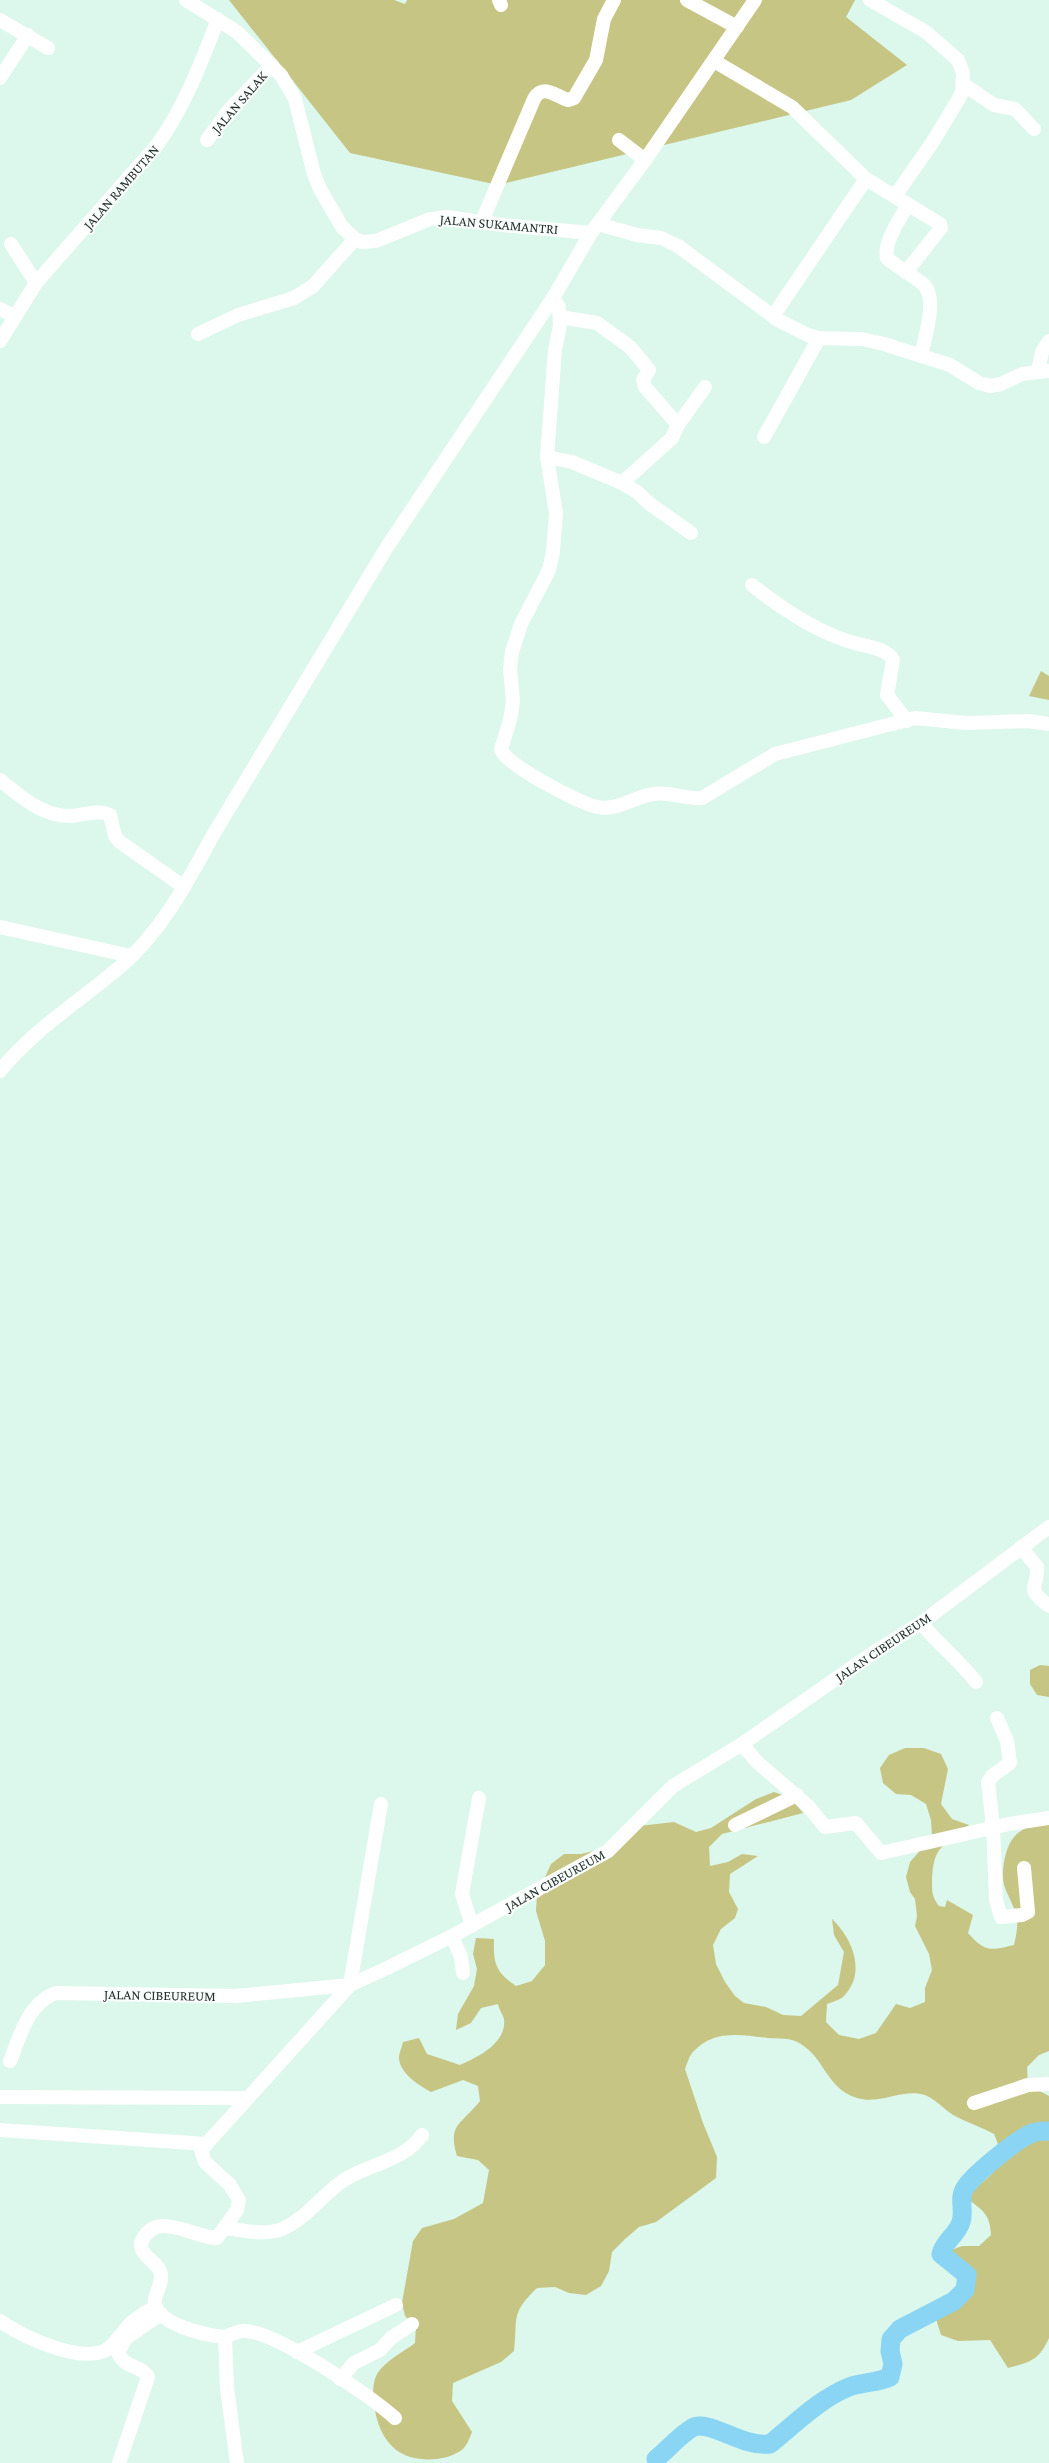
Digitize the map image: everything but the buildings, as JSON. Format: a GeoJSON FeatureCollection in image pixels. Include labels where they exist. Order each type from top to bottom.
{"type":"FeatureCollection","features":[{"type":"Feature","properties":{"kind":"street"},"geometry":{"type":"LineString","coordinates":[[186,0],[218,19],[251,44],[281,75],[295,99],[314,174],[320,189],[338,221],[355,239],[313,286],[294,298],[238,315],[198,334]]}},
{"type":"Feature","properties":{"kind":"street"},"geometry":{"type":"LineString","coordinates":[[482,221],[536,95],[548,91],[565,99],[574,98],[596,60],[604,19],[614,0]]}},
{"type":"Feature","properties":{"kind":"street"},"geometry":{"type":"LineString","coordinates":[[687,0],[737,26]]}},
{"type":"Feature","properties":{"kind":"street"},"geometry":{"type":"LineString","coordinates":[[0,1072],[34,1034],[131,956],[159,925],[184,887],[222,820],[387,548],[553,298],[595,228],[645,160],[755,0]]}},
{"type":"Feature","properties":{"kind":"street"},"geometry":{"type":"LineString","coordinates":[[870,0],[917,25],[958,60],[962,66],[963,84],[958,100],[932,143],[895,196]]}},
{"type":"Feature","properties":{"kind":"street","name":"JALAN RAMBUTAN"},"geometry":{"type":"LineString","coordinates":[[0,341],[36,283],[158,145],[169,129],[192,86],[218,19]]}},
{"type":"Feature","properties":{"kind":"street"},"geometry":{"type":"LineString","coordinates":[[0,20],[48,48]]}},
{"type":"Feature","properties":{"kind":"street"},"geometry":{"type":"LineString","coordinates":[[0,78],[28,36]]}},
{"type":"Feature","properties":{"kind":"street"},"geometry":{"type":"LineString","coordinates":[[714,61],[792,106],[866,179],[908,204],[941,227],[906,272]]}},
{"type":"Feature","properties":{"kind":"street","name":"JALAN SALAK"},"geometry":{"type":"LineString","coordinates":[[207,140],[229,110],[272,65]]}},
{"type":"Feature","properties":{"kind":"street"},"geometry":{"type":"LineString","coordinates":[[963,84],[994,105],[1015,109],[1034,128]]}},
{"type":"Feature","properties":{"kind":"street"},"geometry":{"type":"LineString","coordinates":[[619,140],[645,160]]}},
{"type":"Feature","properties":{"kind":"street"},"geometry":{"type":"LineString","coordinates":[[773,316],[866,179]]}},
{"type":"Feature","properties":{"kind":"street"},"geometry":{"type":"LineString","coordinates":[[908,204],[888,245],[886,258],[925,286],[931,297],[921,356]]}},
{"type":"Feature","properties":{"kind":"street","name":"JALAN SUKAMANTRI"},"geometry":{"type":"LineString","coordinates":[[355,239],[362,242],[376,241],[438,217],[482,221],[502,226],[595,228],[661,238],[678,246],[773,316],[799,332],[819,338],[872,341],[950,365],[979,383],[990,386],[1001,384],[1022,374],[1043,371]]}},
{"type":"Feature","properties":{"kind":"street"},"geometry":{"type":"LineString","coordinates":[[11,244],[36,283]]}},
{"type":"Feature","properties":{"kind":"street"},"geometry":{"type":"LineString","coordinates":[[553,298],[559,307],[560,317],[555,350],[547,457],[556,513],[553,552],[549,570],[521,624],[512,652],[510,669],[513,701],[510,720],[501,749],[506,758],[537,778],[576,799],[591,806],[604,808],[654,794],[666,793],[687,798],[702,798],[775,754],[907,721],[924,718],[966,723],[1028,721],[1049,724]]}},
{"type":"Feature","properties":{"kind":"street"},"geometry":{"type":"LineString","coordinates":[[0,309],[14,316]]}},
{"type":"Feature","properties":{"kind":"street"},"geometry":{"type":"LineString","coordinates":[[560,317],[597,323],[630,347],[649,370],[643,380],[645,387],[678,426]]}},
{"type":"Feature","properties":{"kind":"street"},"geometry":{"type":"LineString","coordinates":[[764,437],[819,338]]}},
{"type":"Feature","properties":{"kind":"street"},"geometry":{"type":"LineString","coordinates":[[1043,371],[1042,352],[1049,341]]}},
{"type":"Feature","properties":{"kind":"street"},"geometry":{"type":"LineString","coordinates":[[622,483],[672,438],[705,387]]}},
{"type":"Feature","properties":{"kind":"street"},"geometry":{"type":"LineString","coordinates":[[547,457],[572,462],[622,483],[638,492],[650,504],[691,533]]}},
{"type":"Feature","properties":{"kind":"street"},"geometry":{"type":"LineString","coordinates":[[752,585],[802,620],[846,641],[888,653],[893,660],[887,695],[907,721]]}},
{"type":"Feature","properties":{"kind":"street"},"geometry":{"type":"LineString","coordinates":[[0,780],[25,800],[46,812],[69,816],[102,812],[110,815],[115,836],[120,842],[184,887]]}},
{"type":"Feature","properties":{"kind":"street"},"geometry":{"type":"LineString","coordinates":[[0,927],[131,956]]}},
{"type":"Feature","properties":{"kind":"street","name":"JALAN CIBEUREUM"},"geometry":{"type":"LineString","coordinates":[[10,2061],[28,2018],[43,1999],[56,1993],[236,1996],[350,1985],[472,1926],[608,1851],[673,1786],[742,1744],[873,1653],[921,1623],[1049,1527]]}},
{"type":"Feature","properties":{"kind":"street"},"geometry":{"type":"LineString","coordinates":[[1021,1547],[1037,1567],[1033,1586],[1035,1594],[1049,1606]]}},
{"type":"Feature","properties":{"kind":"street"},"geometry":{"type":"LineString","coordinates":[[921,1623],[940,1644],[957,1658],[976,1682]]}},
{"type":"Feature","properties":{"kind":"street"},"geometry":{"type":"LineString","coordinates":[[997,1718],[1007,1741],[1010,1763],[988,1780],[993,1828],[996,1900],[1000,1917],[1022,1915],[1028,1912],[1024,1868]]}},
{"type":"Feature","properties":{"kind":"street"},"geometry":{"type":"LineString","coordinates":[[742,1744],[756,1761],[797,1794],[825,1828],[856,1823],[881,1853],[993,1828],[1049,1818]]}},
{"type":"Feature","properties":{"kind":"street"},"geometry":{"type":"LineString","coordinates":[[735,1825],[797,1794]]}},
{"type":"Feature","properties":{"kind":"street"},"geometry":{"type":"LineString","coordinates":[[472,1926],[462,1894],[479,1798]]}},
{"type":"Feature","properties":{"kind":"street"},"geometry":{"type":"LineString","coordinates":[[381,1804],[350,1985],[201,2150],[202,2158],[230,2185],[240,2202],[237,2210],[216,2238],[170,2225],[159,2226],[147,2233],[141,2248],[144,2254],[159,2268],[161,2274],[155,2298],[158,2311],[199,2334],[225,2337],[243,2331],[258,2333],[297,2352],[340,2379],[395,2418]]}},
{"type":"Feature","properties":{"kind":"street"},"geometry":{"type":"LineString","coordinates":[[452,1936],[461,1957],[463,1973]]}},
{"type":"Feature","properties":{"kind":"street"},"geometry":{"type":"LineString","coordinates":[[974,2103],[1028,2085],[1049,2084]]}},
{"type":"Feature","properties":{"kind":"street"},"geometry":{"type":"LineString","coordinates":[[0,2097],[248,2098]]}},
{"type":"Feature","properties":{"kind":"street"},"geometry":{"type":"LineString","coordinates":[[0,2130],[207,2144]]}},
{"type":"Feature","properties":{"kind":"street"},"geometry":{"type":"LineString","coordinates":[[225,2228],[269,2232],[295,2223],[322,2197],[344,2180],[375,2164],[406,2153],[422,2135]]}},
{"type":"Feature","properties":{"kind":"street"},"geometry":{"type":"LineString","coordinates":[[297,2352],[396,2305]]}},
{"type":"Feature","properties":{"kind":"street"},"geometry":{"type":"LineString","coordinates":[[0,2320],[13,2329],[42,2342],[79,2353],[95,2353],[107,2350],[131,2323],[158,2311]]}},
{"type":"Feature","properties":{"kind":"street"},"geometry":{"type":"LineString","coordinates":[[119,2463],[148,2377],[144,2372],[124,2364],[118,2353],[126,2338],[158,2311]]}},
{"type":"Feature","properties":{"kind":"street"},"geometry":{"type":"LineString","coordinates":[[340,2379],[354,2363],[380,2350],[391,2338],[412,2324]]}},
{"type":"Feature","properties":{"kind":"street"},"geometry":{"type":"LineString","coordinates":[[225,2337],[227,2388],[237,2463]]}},
{"type":"Feature","properties":{"kind":"shaded area"},"geometry":{"type":"Polygon","coordinates":[[[229,0],[394,0],[405,4],[407,0],[855,0],[846,17],[907,65],[851,100],[498,185],[350,153],[229,0]]]}},
{"type":"Feature","properties":{"kind":"shaded area"},"geometry":{"type":"Polygon","coordinates":[[[1041,671],[1049,676],[1049,700],[1029,696],[1041,671]]]}},
{"type":"Feature","properties":{"kind":"shaded area"},"geometry":{"type":"Polygon","coordinates":[[[1040,1665],[1049,1666],[1049,1697],[1037,1695],[1030,1684],[1030,1670],[1040,1665]]]}},
{"type":"Feature","properties":{"kind":"shaded area"},"geometry":{"type":"Polygon","coordinates":[[[905,1748],[924,1748],[941,1754],[948,1769],[941,1804],[952,1819],[969,1825],[947,1842],[938,1853],[933,1869],[933,1894],[939,1906],[945,1907],[947,1900],[973,1915],[968,1933],[984,1947],[993,1949],[1014,1945],[1017,1919],[1004,1885],[1005,1857],[1011,1841],[1020,1831],[1049,1820],[1049,2051],[1039,2055],[1027,2067],[1028,2085],[1049,2096],[1049,2338],[1042,2351],[1028,2362],[1008,2368],[990,2340],[958,2341],[941,2335],[936,2319],[964,2301],[968,2296],[973,2281],[974,2270],[959,2263],[946,2252],[962,2246],[979,2246],[991,2235],[987,2217],[966,2198],[998,2165],[1000,2157],[994,2134],[953,2115],[925,2095],[917,2093],[874,2100],[857,2098],[839,2088],[816,2058],[801,2044],[793,2040],[728,2035],[709,2040],[701,2045],[689,2058],[685,2069],[703,2123],[717,2157],[716,2178],[656,2222],[639,2227],[625,2239],[612,2252],[609,2271],[601,2286],[586,2295],[569,2293],[555,2287],[537,2288],[528,2297],[517,2316],[514,2351],[501,2362],[453,2383],[452,2401],[472,2432],[463,2449],[447,2457],[429,2460],[410,2457],[395,2449],[390,2445],[378,2423],[373,2389],[375,2378],[381,2369],[415,2343],[416,2327],[405,2316],[402,2303],[413,2241],[422,2228],[454,2219],[483,2203],[489,2170],[478,2160],[457,2156],[454,2145],[455,2131],[458,2125],[480,2101],[478,2086],[463,2080],[431,2092],[406,2074],[400,2064],[399,2056],[403,2042],[419,2038],[427,2054],[460,2065],[490,2048],[501,2035],[504,2028],[504,2019],[498,2004],[481,2008],[471,2023],[456,2030],[458,2014],[474,1986],[477,1969],[473,1954],[476,1938],[494,1939],[494,1955],[497,1967],[509,1981],[516,1986],[532,1981],[545,1965],[545,1941],[536,1911],[537,1895],[551,1864],[564,1854],[581,1854],[597,1850],[639,1826],[674,1822],[696,1832],[711,1828],[756,1799],[774,1792],[791,1798],[803,1813],[722,1834],[709,1847],[710,1866],[728,1862],[742,1854],[758,1856],[730,1874],[729,1892],[738,1909],[735,1918],[721,1929],[713,1945],[716,1964],[735,1996],[744,2003],[766,2007],[783,2015],[801,2016],[838,1985],[844,1952],[834,1935],[832,1919],[851,1945],[856,1966],[855,1977],[851,1987],[844,1996],[827,2004],[826,2022],[839,2035],[859,2039],[876,2033],[896,2004],[910,2008],[925,2002],[925,1988],[932,1970],[929,1954],[915,1926],[917,1916],[915,1899],[910,1892],[906,1877],[910,1862],[932,1837],[931,1820],[926,1804],[911,1795],[896,1794],[883,1783],[880,1768],[889,1755],[905,1748]]]}},
{"type":"Feature","properties":{"kind":"waterway"},"geometry":{"type":"LineString","coordinates":[[656,2459],[687,2431],[699,2426],[707,2427],[748,2442],[770,2444],[808,2413],[838,2392],[854,2385],[890,2377],[893,2364],[890,2351],[891,2339],[900,2329],[954,2301],[965,2290],[967,2275],[941,2254],[961,2222],[962,2196],[965,2188],[985,2167],[1015,2143],[1032,2133],[1049,2131]]}}]}
